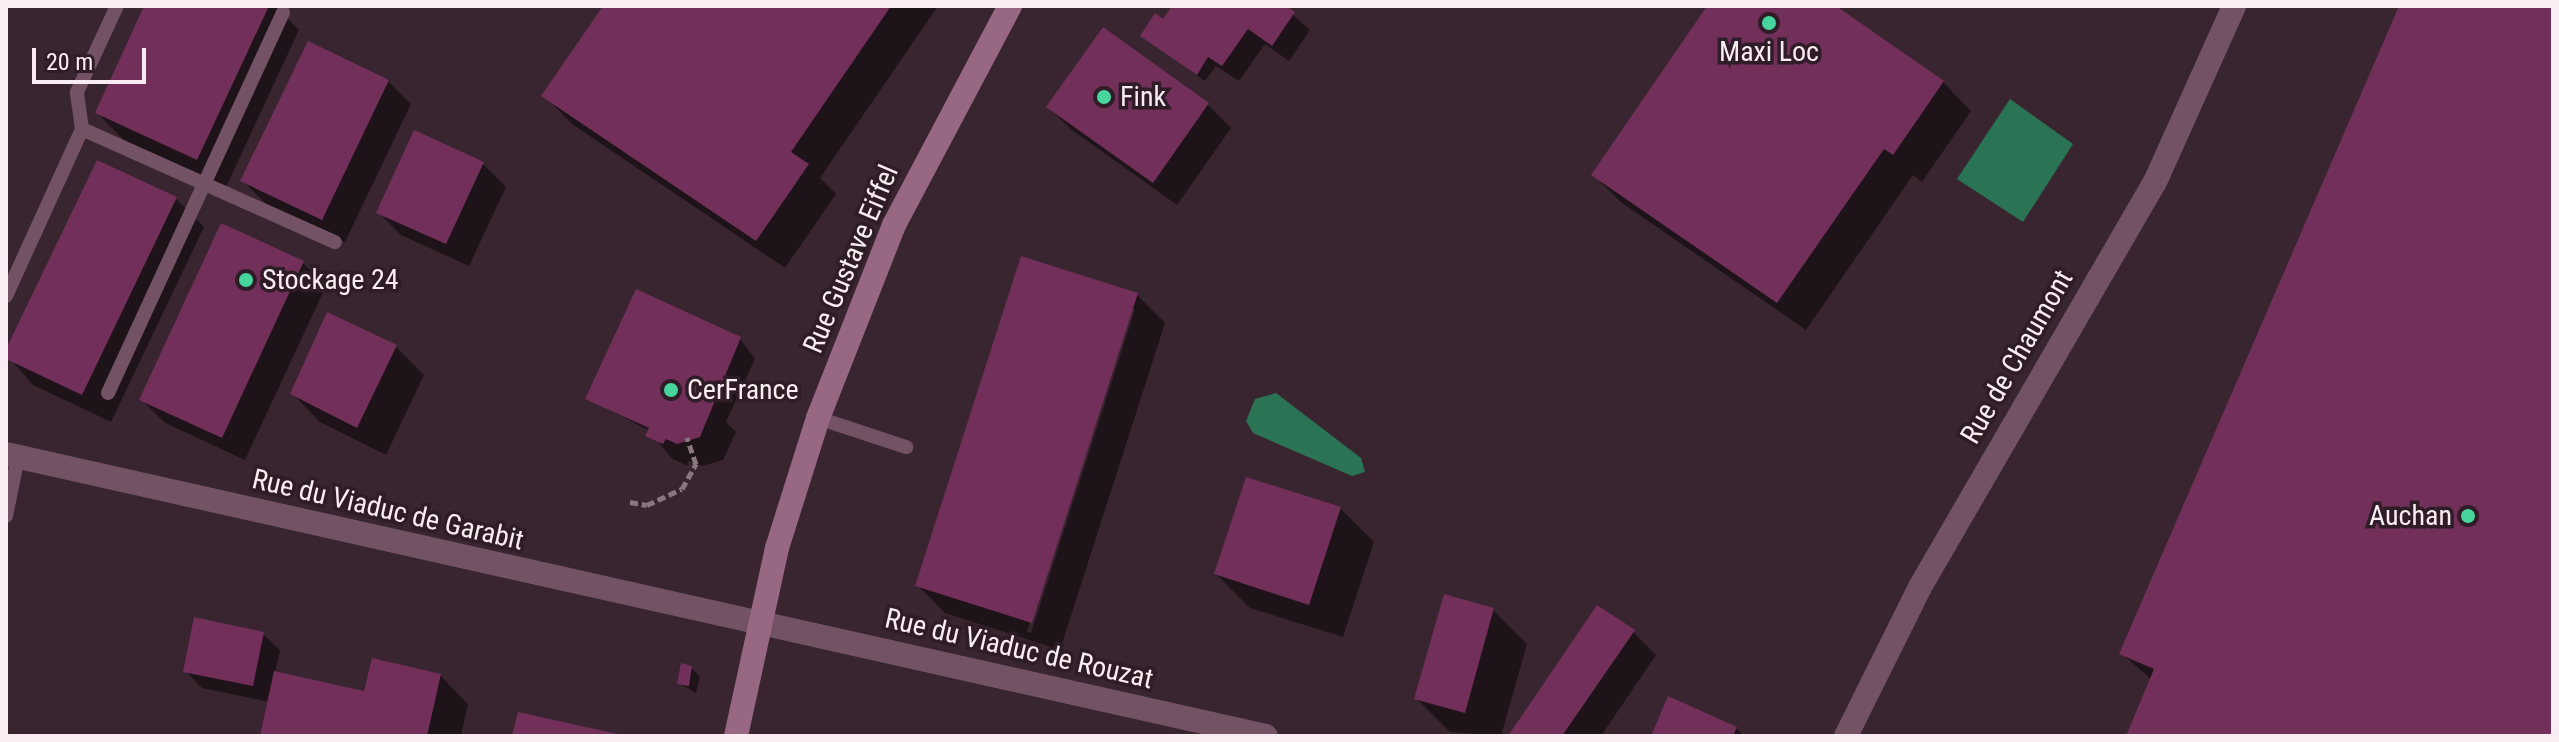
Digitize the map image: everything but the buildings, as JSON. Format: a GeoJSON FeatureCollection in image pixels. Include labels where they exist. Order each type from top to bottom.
{"type":"FeatureCollection","features":[{"type":"Feature","properties":{"kind":"street","name":"Rue Gustave Eiffel"},"geometry":{"type":"LineString","coordinates":[[736,736],[758,622],[818,418],[894,225],[1010,6]]}},
{"type":"Feature","properties":{"kind":"street","name":"Rue de Chaumont"},"geometry":{"type":"LineString","coordinates":[[1846,736],[1920,587],[2155,182],[2234,6]]}},
{"type":"Feature","properties":{"kind":"street","name":"Rue du Viaduc de Garabit"},"geometry":{"type":"LineString","coordinates":[[12,456],[758,622]]}},
{"type":"Feature","properties":{"kind":"street","name":"Rue du Viaduc de Rouzat"},"geometry":{"type":"LineString","coordinates":[[758,622],[1266,736]]}},
{"type":"Feature","properties":{"kind":"lane"},"geometry":{"type":"LineString","coordinates":[[6,296],[82,129],[77,92],[117,6]]}},
{"type":"Feature","properties":{"kind":"lane"},"geometry":{"type":"LineString","coordinates":[[108,393],[283,12]]}},
{"type":"Feature","properties":{"kind":"lane"},"geometry":{"type":"LineString","coordinates":[[82,129],[335,242]]}},
{"type":"Feature","properties":{"kind":"lane"},"geometry":{"type":"LineString","coordinates":[[818,418],[906,447]]}},
{"type":"Feature","properties":{"kind":"lane"},"geometry":{"type":"LineString","coordinates":[[6,516],[12,456]]}},
{"type":"Feature","properties":{"kind":"path"},"geometry":{"type":"LineString","coordinates":[[630,502],[647,505],[682,489],[696,464],[687,438]]}},
{"type":"Feature","properties":{"kind":"shaded area"},"geometry":{"type":"Polygon","coordinates":[[[2010,99],[2073,144],[2023,222],[1957,179],[2010,99]]]}},
{"type":"Feature","properties":{"kind":"shaded area"},"geometry":{"type":"Polygon","coordinates":[[[1276,393],[1361,458],[1365,472],[1352,476],[1253,433],[1246,421],[1255,399],[1276,393]]]}},
{"type":"Feature","properties":{"kind":"place","name":"Maxi Loc"},"geometry":{"type":"Point","coordinates":[1769,23]}},
{"type":"Feature","properties":{"kind":"place","name":"Fink"},"geometry":{"type":"Point","coordinates":[1104,97]}},
{"type":"Feature","properties":{"kind":"place","name":"Stockage 24"},"geometry":{"type":"Point","coordinates":[246,280]}},
{"type":"Feature","properties":{"kind":"place","name":"CerFrance"},"geometry":{"type":"Point","coordinates":[671,390]}},
{"type":"Feature","properties":{"kind":"place","name":"Auchan"},"geometry":{"type":"Point","coordinates":[2468,516]}}]}
